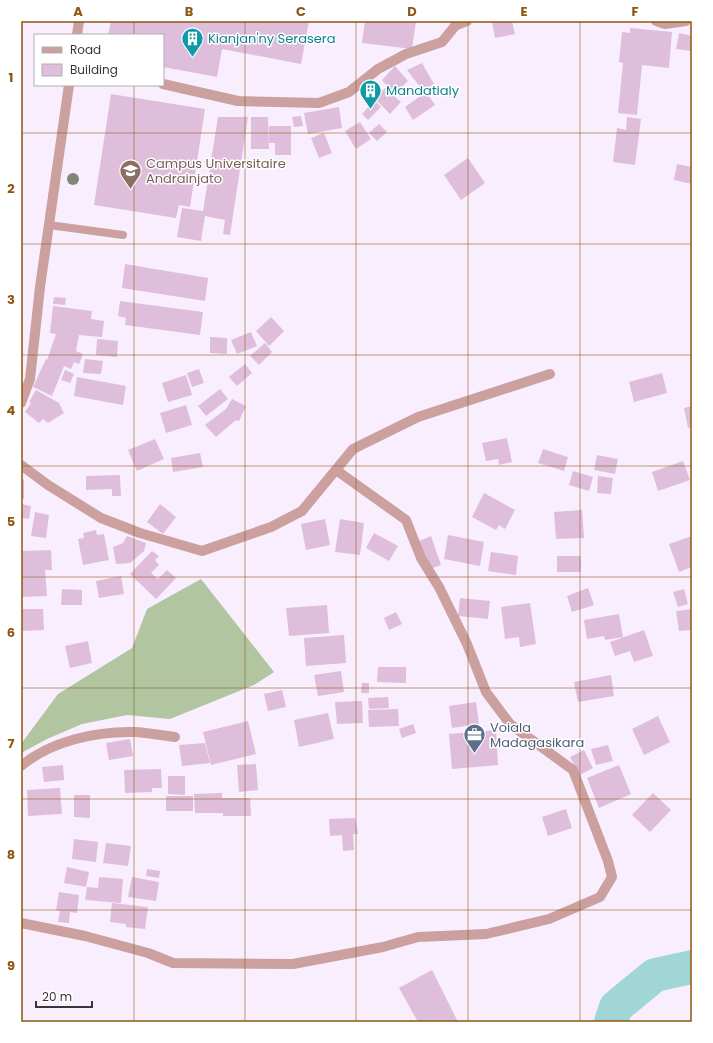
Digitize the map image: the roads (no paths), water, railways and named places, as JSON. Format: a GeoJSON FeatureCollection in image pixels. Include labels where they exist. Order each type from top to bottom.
{"type":"FeatureCollection","features":[{"type":"Feature","properties":{"kind":"street"},"geometry":{"type":"LineString","coordinates":[[77,34],[79,21]]}},
{"type":"Feature","properties":{"kind":"street"},"geometry":{"type":"LineString","coordinates":[[164,84],[238,101],[319,103],[349,92],[378,69],[406,54],[442,42],[455,26],[467,21]]}},
{"type":"Feature","properties":{"kind":"street"},"geometry":{"type":"LineString","coordinates":[[656,21],[664,24],[686,21]]}},
{"type":"Feature","properties":{"kind":"street"},"geometry":{"type":"LineString","coordinates":[[21,403],[30,379],[49,226],[69,86]]}},
{"type":"Feature","properties":{"kind":"street"},"geometry":{"type":"LineString","coordinates":[[21,465],[48,485],[101,518],[140,533],[202,551],[271,527],[302,511],[353,449],[418,417],[550,374]]}},
{"type":"Feature","properties":{"kind":"street"},"geometry":{"type":"LineString","coordinates":[[21,923],[85,936],[148,953],[173,963],[293,964],[383,947],[418,937],[486,934],[549,919],[600,897],[612,877],[608,861],[573,770],[510,724],[486,692],[467,644],[439,587],[421,558],[406,520],[336,470]]}},
{"type":"Feature","properties":{"kind":"street"},"geometry":{"type":"LineString","coordinates":[[21,766],[54,746],[96,734],[135,732],[175,737]]}},
{"type":"Feature","properties":{"kind":"lane"},"geometry":{"type":"LineString","coordinates":[[49,226],[122,236]]}},
{"type":"Feature","properties":{"kind":"waterway"},"geometry":{"type":"LineString","coordinates":[[611,1022],[616,1007],[655,975],[692,967]]}},
{"type":"Feature","properties":{"kind":"place","name":"Kianjan'ny Serasera"},"geometry":{"type":"Point","coordinates":[192,58]}},
{"type":"Feature","properties":{"kind":"place","name":"Mandatialy"},"geometry":{"type":"Point","coordinates":[371,110]}},
{"type":"Feature","properties":{"kind":"place","name":"Campus Universitaire Andrainjato"},"geometry":{"type":"Point","coordinates":[130,190]}},
{"type":"Feature","properties":{"kind":"place","name":"Voiala Madagasikara"},"geometry":{"type":"Point","coordinates":[475,754]}}]}
